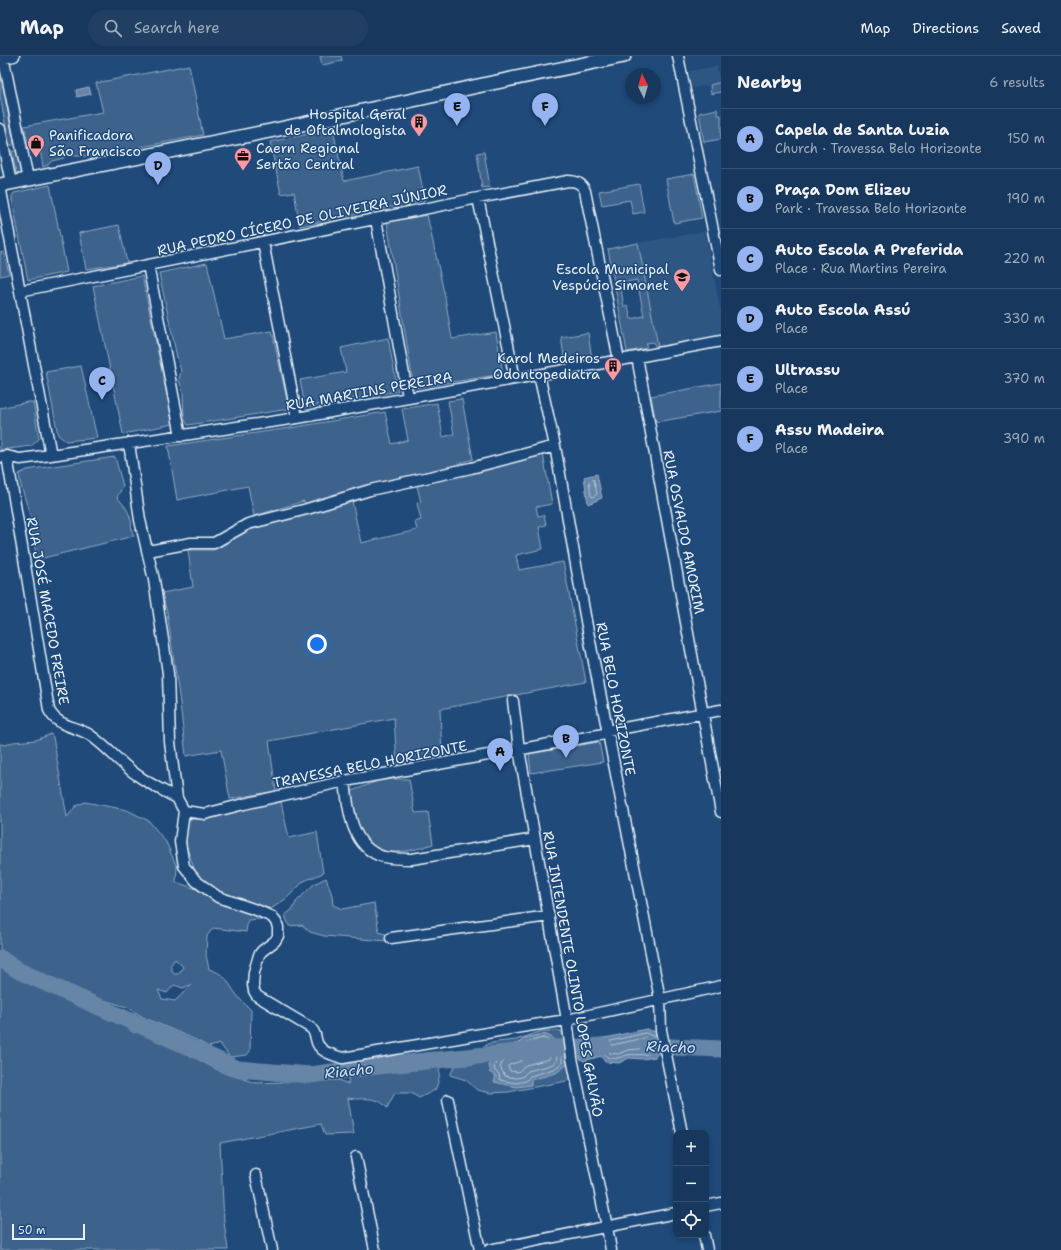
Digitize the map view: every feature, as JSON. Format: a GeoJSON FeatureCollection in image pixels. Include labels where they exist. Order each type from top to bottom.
{"type":"FeatureCollection","features":[{"type":"Feature","properties":{"kind":"main road"},"geometry":{"type":"LineString","coordinates":[[4,185],[624,56]]}},
{"type":"Feature","properties":{"kind":"street"},"geometry":{"type":"LineString","coordinates":[[14,56],[2,58],[28,180]]}},
{"type":"Feature","properties":{"kind":"street"},"geometry":{"type":"LineString","coordinates":[[678,56],[717,229],[721,270]]}},
{"type":"Feature","properties":{"kind":"street"},"geometry":{"type":"LineString","coordinates":[[0,129],[4,151],[4,185],[20,291],[51,455]]}},
{"type":"Feature","properties":{"kind":"street"},"geometry":{"type":"LineString","coordinates":[[4,151],[21,147]]}},
{"type":"Feature","properties":{"kind":"street","name":"RUA PEDRO CÍCERO DE OLIVEIRA JÚNIOR"},"geometry":{"type":"LineString","coordinates":[[20,291],[568,181],[579,183],[583,186],[585,191],[620,360]]}},
{"type":"Feature","properties":{"kind":"street"},"geometry":{"type":"LineString","coordinates":[[478,198],[515,379]]}},
{"type":"Feature","properties":{"kind":"street"},"geometry":{"type":"LineString","coordinates":[[376,219],[408,398]]}},
{"type":"Feature","properties":{"kind":"street"},"geometry":{"type":"LineString","coordinates":[[263,242],[296,418]]}},
{"type":"Feature","properties":{"kind":"street"},"geometry":{"type":"LineString","coordinates":[[148,265],[181,436]]}},
{"type":"Feature","properties":{"kind":"street","name":"RUA MARTINS PEREIRA"},"geometry":{"type":"LineString","coordinates":[[20,459],[296,418],[721,341]]}},
{"type":"Feature","properties":{"kind":"street","name":"RUA OSVALDO AMORIM"},"geometry":{"type":"LineString","coordinates":[[637,357],[721,812]]}},
{"type":"Feature","properties":{"kind":"street","name":"RUA BELO HORIZONTE"},"geometry":{"type":"LineString","coordinates":[[539,375],[555,446],[586,620],[660,999],[661,1030],[681,1130]]}},
{"type":"Feature","properties":{"kind":"street"},"geometry":{"type":"LineString","coordinates":[[129,443],[140,520],[148,551],[168,673],[170,742],[177,798],[184,811],[180,842],[184,866],[196,881],[218,897],[272,917],[278,927],[275,941],[262,951],[257,959],[253,985],[255,994],[311,1028],[314,1031],[318,1046],[322,1050],[329,1054],[344,1058],[568,1020],[721,986]]}},
{"type":"Feature","properties":{"kind":"street"},"geometry":{"type":"LineString","coordinates":[[148,551],[190,543],[214,543],[248,524],[307,509],[370,490],[472,468],[555,446]]}},
{"type":"Feature","properties":{"kind":"street"},"geometry":{"type":"LineString","coordinates":[[3,457],[20,459]]}},
{"type":"Feature","properties":{"kind":"street","name":"RUA JOSÉ MACEDO FREIRE"},"geometry":{"type":"LineString","coordinates":[[3,457],[52,716],[55,720],[64,725],[88,734],[106,747],[137,776],[177,798]]}},
{"type":"Feature","properties":{"kind":"street"},"geometry":{"type":"LineString","coordinates":[[4,468],[20,459]]}},
{"type":"Feature","properties":{"kind":"street","name":"RUA INTENDENTE OLINTO LOPES GALVÃO"},"geometry":{"type":"LineString","coordinates":[[513,701],[519,749],[568,1020],[572,1058],[611,1250]]}},
{"type":"Feature","properties":{"kind":"street","name":"TRAVESSA BELO HORIZONTE"},"geometry":{"type":"LineString","coordinates":[[184,811],[205,814],[345,781],[604,734],[608,731],[703,712],[721,710]]}},
{"type":"Feature","properties":{"kind":"street"},"geometry":{"type":"LineString","coordinates":[[345,781],[351,821],[356,833],[362,843],[372,851],[382,856],[395,859],[412,859],[535,839]]}},
{"type":"Feature","properties":{"kind":"street"},"geometry":{"type":"LineString","coordinates":[[391,938],[549,916]]}},
{"type":"Feature","properties":{"kind":"street"},"geometry":{"type":"LineString","coordinates":[[448,1100],[480,1250]]}},
{"type":"Feature","properties":{"kind":"street"},"geometry":{"type":"LineString","coordinates":[[356,1157],[375,1250]]}},
{"type":"Feature","properties":{"kind":"street"},"geometry":{"type":"LineString","coordinates":[[256,1175],[272,1250]]}},
{"type":"Feature","properties":{"kind":"street"},"geometry":{"type":"LineString","coordinates":[[709,1205],[721,1203]]}},
{"type":"Feature","properties":{"kind":"street"},"geometry":{"type":"LineString","coordinates":[[489,1250],[673,1214]]}},
{"type":"Feature","properties":{"kind":"street"},"geometry":{"type":"LineString","coordinates":[[705,1238],[707,1250]]}},
{"type":"Feature","properties":{"kind":"shaded area"},"geometry":{"type":"Polygon","coordinates":[[[320,56],[341,56],[342,61],[322,65],[320,56]]]}},
{"type":"Feature","properties":{"kind":"shaded area"},"geometry":{"type":"Polygon","coordinates":[[[189,65],[203,135],[94,156],[74,156],[71,154],[65,155],[64,158],[52,161],[43,167],[40,149],[30,150],[24,126],[103,112],[96,83],[189,65]]]}},
{"type":"Feature","properties":{"kind":"shaded area"},"geometry":{"type":"Polygon","coordinates":[[[717,66],[720,83],[692,88],[689,71],[717,66]]]}},
{"type":"Feature","properties":{"kind":"shaded area"},"geometry":{"type":"Polygon","coordinates":[[[0,72],[14,142],[12,146],[9,143],[0,96],[0,72]]]}},
{"type":"Feature","properties":{"kind":"shaded area"},"geometry":{"type":"Polygon","coordinates":[[[721,82],[721,92],[711,94],[710,85],[721,82]]]}},
{"type":"Feature","properties":{"kind":"shaded area"},"geometry":{"type":"Polygon","coordinates":[[[717,109],[718,115],[721,115],[721,139],[704,142],[699,113],[717,109]]]}},
{"type":"Feature","properties":{"kind":"shaded area"},"geometry":{"type":"Polygon","coordinates":[[[333,129],[344,181],[418,166],[425,200],[300,226],[294,192],[281,194],[270,142],[333,129]]]}},
{"type":"Feature","properties":{"kind":"shaded area"},"geometry":{"type":"Polygon","coordinates":[[[12,151],[16,151],[21,172],[19,174],[16,173],[12,151]]]}},
{"type":"Feature","properties":{"kind":"shaded area"},"geometry":{"type":"Polygon","coordinates":[[[484,152],[490,187],[482,188],[477,153],[484,152]]]}},
{"type":"Feature","properties":{"kind":"shaded area"},"geometry":{"type":"Polygon","coordinates":[[[694,174],[702,218],[674,223],[666,179],[694,174]]]}},
{"type":"Feature","properties":{"kind":"shaded area"},"geometry":{"type":"Polygon","coordinates":[[[639,184],[644,212],[633,214],[630,200],[602,205],[599,191],[639,184]]]}},
{"type":"Feature","properties":{"kind":"shaded area"},"geometry":{"type":"Polygon","coordinates":[[[50,185],[67,272],[28,280],[12,196],[14,193],[50,185]]]}},
{"type":"Feature","properties":{"kind":"shaded area"},"geometry":{"type":"Polygon","coordinates":[[[427,215],[445,297],[452,339],[496,332],[503,374],[414,388],[387,222],[427,215]]]}},
{"type":"Feature","properties":{"kind":"shaded area"},"geometry":{"type":"Polygon","coordinates":[[[119,225],[127,263],[86,269],[79,233],[119,225]]]}},
{"type":"Feature","properties":{"kind":"shaded area","name":"Escola Municipal Vespúcio Simonet"},"geometry":{"type":"Polygon","coordinates":[[[705,231],[721,313],[721,334],[658,346],[638,243],[705,231]]]}},
{"type":"Feature","properties":{"kind":"shaded area"},"geometry":{"type":"Polygon","coordinates":[[[638,243],[658,346],[655,346],[653,342],[647,343],[646,348],[627,352],[608,249],[638,243]],[[637,280],[620,283],[624,307],[628,306],[631,319],[644,316],[637,280]]]}},
{"type":"Feature","properties":{"kind":"shaded area"},"geometry":{"type":"Polygon","coordinates":[[[4,252],[9,274],[0,276],[0,253],[4,252]]]}},
{"type":"Feature","properties":{"kind":"shaded area"},"geometry":{"type":"Polygon","coordinates":[[[207,263],[224,339],[272,331],[289,409],[188,425],[184,418],[183,392],[179,380],[181,370],[159,273],[207,263]]]}},
{"type":"Feature","properties":{"kind":"shaded area"},"geometry":{"type":"Polygon","coordinates":[[[142,276],[173,424],[123,434],[93,286],[142,276]]]}},
{"type":"Feature","properties":{"kind":"shaded area"},"geometry":{"type":"Polygon","coordinates":[[[588,333],[592,359],[565,363],[561,337],[588,333]]]}},
{"type":"Feature","properties":{"kind":"shaded area"},"geometry":{"type":"Polygon","coordinates":[[[388,338],[398,391],[305,407],[300,380],[346,372],[341,348],[388,338]]]}},
{"type":"Feature","properties":{"kind":"shaded area"},"geometry":{"type":"Polygon","coordinates":[[[81,366],[97,438],[66,441],[58,435],[46,372],[81,366]]]}},
{"type":"Feature","properties":{"kind":"shaded area"},"geometry":{"type":"Polygon","coordinates":[[[721,383],[721,411],[656,422],[651,396],[721,383]]]}},
{"type":"Feature","properties":{"kind":"shaded area"},"geometry":{"type":"Polygon","coordinates":[[[462,399],[473,459],[452,466],[363,486],[305,505],[304,501],[254,516],[248,486],[177,500],[168,446],[385,412],[392,444],[408,440],[402,409],[437,403],[443,437],[454,434],[448,401],[462,399]]]}},
{"type":"Feature","properties":{"kind":"shaded area"},"geometry":{"type":"Polygon","coordinates":[[[33,402],[39,439],[31,446],[0,450],[0,408],[33,402]]]}},
{"type":"Feature","properties":{"kind":"shaded area"},"geometry":{"type":"Polygon","coordinates":[[[543,454],[552,504],[536,507],[538,516],[544,515],[546,525],[539,527],[543,549],[516,555],[519,570],[563,562],[586,682],[440,709],[442,756],[397,764],[394,718],[269,741],[276,791],[230,799],[221,750],[186,756],[167,612],[162,593],[193,587],[188,550],[214,550],[249,530],[352,501],[361,543],[417,530],[415,522],[421,520],[417,503],[421,502],[417,486],[543,454]]]}},
{"type":"Feature","properties":{"kind":"shaded area"},"geometry":{"type":"Polygon","coordinates":[[[115,457],[123,486],[117,497],[125,506],[129,514],[134,536],[35,560],[35,543],[31,529],[32,521],[21,486],[19,474],[27,470],[115,457]]]}},
{"type":"Feature","properties":{"kind":"shaded area"},"geometry":{"type":"Polygon","coordinates":[[[51,734],[53,737],[67,817],[76,806],[85,802],[127,810],[149,821],[166,842],[177,867],[176,882],[196,889],[212,899],[257,915],[261,919],[248,920],[246,932],[213,928],[207,936],[206,955],[209,969],[223,976],[239,998],[251,1010],[250,1051],[247,1055],[230,1057],[220,1044],[209,1047],[143,1017],[127,1007],[100,999],[25,967],[0,949],[0,744],[6,745],[13,742],[36,740],[51,734]],[[175,959],[170,966],[174,974],[178,974],[183,967],[175,959]],[[193,984],[183,988],[174,985],[167,993],[158,990],[162,999],[175,1001],[193,984]]]}},
{"type":"Feature","properties":{"kind":"shaded area"},"geometry":{"type":"Polygon","coordinates":[[[599,742],[603,762],[531,773],[529,754],[599,742]]]}},
{"type":"Feature","properties":{"kind":"shaded area"},"geometry":{"type":"Polygon","coordinates":[[[409,779],[415,813],[428,812],[433,844],[418,849],[393,852],[377,849],[367,843],[363,837],[353,808],[352,791],[380,780],[409,779]]]}},
{"type":"Feature","properties":{"kind":"shaded area"},"geometry":{"type":"Polygon","coordinates":[[[281,802],[289,838],[317,832],[323,873],[304,881],[287,898],[271,909],[217,892],[196,874],[187,848],[185,835],[188,820],[212,818],[229,812],[281,802]]]}},
{"type":"Feature","properties":{"kind":"shaded area"},"geometry":{"type":"Polygon","coordinates":[[[326,878],[332,895],[333,905],[342,909],[374,903],[379,932],[388,935],[387,941],[324,936],[310,932],[302,925],[289,926],[285,915],[293,909],[296,902],[314,884],[326,878]]]}},
{"type":"Feature","properties":{"kind":"shaded area"},"geometry":{"type":"Polygon","coordinates":[[[0,966],[38,986],[123,1022],[132,1032],[142,1033],[224,1073],[256,1083],[339,1080],[348,1084],[349,1065],[434,1052],[439,1067],[439,1080],[435,1090],[419,1098],[411,1093],[395,1093],[387,1108],[374,1099],[348,1098],[354,1134],[325,1135],[321,1124],[220,1143],[224,1222],[228,1250],[0,1250],[0,966]]]}},
{"type":"Feature","properties":{"kind":"shaded area"},"geometry":{"type":"Polygon","coordinates":[[[542,1031],[561,1031],[565,1039],[572,1072],[567,1081],[508,1092],[491,1093],[477,1090],[466,1080],[450,1075],[455,1065],[473,1062],[487,1044],[516,1040],[542,1031]]]}},
{"type":"Feature","properties":{"kind":"water"},"geometry":{"type":"Polygon","coordinates":[[[89,87],[91,94],[77,97],[76,90],[89,87]]]}},
{"type":"Feature","properties":{"kind":"water"},"geometry":{"type":"Polygon","coordinates":[[[597,474],[602,498],[588,504],[584,477],[597,474]]]}},
{"type":"Feature","properties":{"kind":"water"},"geometry":{"type":"Polygon","coordinates":[[[646,1029],[656,1032],[660,1043],[660,1052],[655,1057],[643,1059],[629,1058],[619,1063],[605,1062],[601,1056],[584,1061],[580,1059],[580,1045],[587,1040],[610,1037],[646,1029]]]}},
{"type":"Feature","properties":{"kind":"water"},"geometry":{"type":"Polygon","coordinates":[[[543,1034],[557,1041],[563,1049],[568,1064],[556,1073],[531,1080],[531,1085],[517,1087],[494,1082],[496,1076],[489,1072],[491,1070],[488,1065],[494,1059],[503,1052],[514,1048],[514,1044],[519,1043],[524,1038],[543,1034]]]}},
{"type":"Feature","properties":{"kind":"waterway","name":"Riacho"},"geometry":{"type":"LineString","coordinates":[[0,958],[19,971],[238,1069],[310,1075],[377,1066],[556,1048],[603,1046]]}},
{"type":"Feature","properties":{"kind":"waterway","name":"Riacho"},"geometry":{"type":"LineString","coordinates":[[648,1046],[721,1049]]}},
{"type":"Feature","properties":{"kind":"place","name":"Ultrassu"},"geometry":{"type":"Point","coordinates":[457,126]}},
{"type":"Feature","properties":{"kind":"place","name":"Assu Madeira"},"geometry":{"type":"Point","coordinates":[545,126]}},
{"type":"Feature","properties":{"kind":"place","name":"Hospital Geral de Oftalmologista"},"geometry":{"type":"Point","coordinates":[419,137]}},
{"type":"Feature","properties":{"kind":"place","name":"Panificadora São Francisco"},"geometry":{"type":"Point","coordinates":[36,158]}},
{"type":"Feature","properties":{"kind":"place","name":"Caern Regional Sertão Central"},"geometry":{"type":"Point","coordinates":[243,171]}},
{"type":"Feature","properties":{"kind":"place","name":"Auto Escola Assú"},"geometry":{"type":"Point","coordinates":[158,185]}},
{"type":"Feature","properties":{"kind":"place","name":"Escola Municipal Vespúcio Simonet"},"geometry":{"type":"Point","coordinates":[682,292]}},
{"type":"Feature","properties":{"kind":"place","name":"Karol Medeiros Odontopediatra"},"geometry":{"type":"Point","coordinates":[613,381]}},
{"type":"Feature","properties":{"kind":"place","name":"Auto Escola A Preferida"},"geometry":{"type":"Point","coordinates":[102,400]}},
{"type":"Feature","properties":{"kind":"place","name":"Praça Dom Elizeu"},"geometry":{"type":"Point","coordinates":[566,758]}},
{"type":"Feature","properties":{"kind":"place","name":"Capela de Santa Luzia"},"geometry":{"type":"Point","coordinates":[500,771]}}]}
